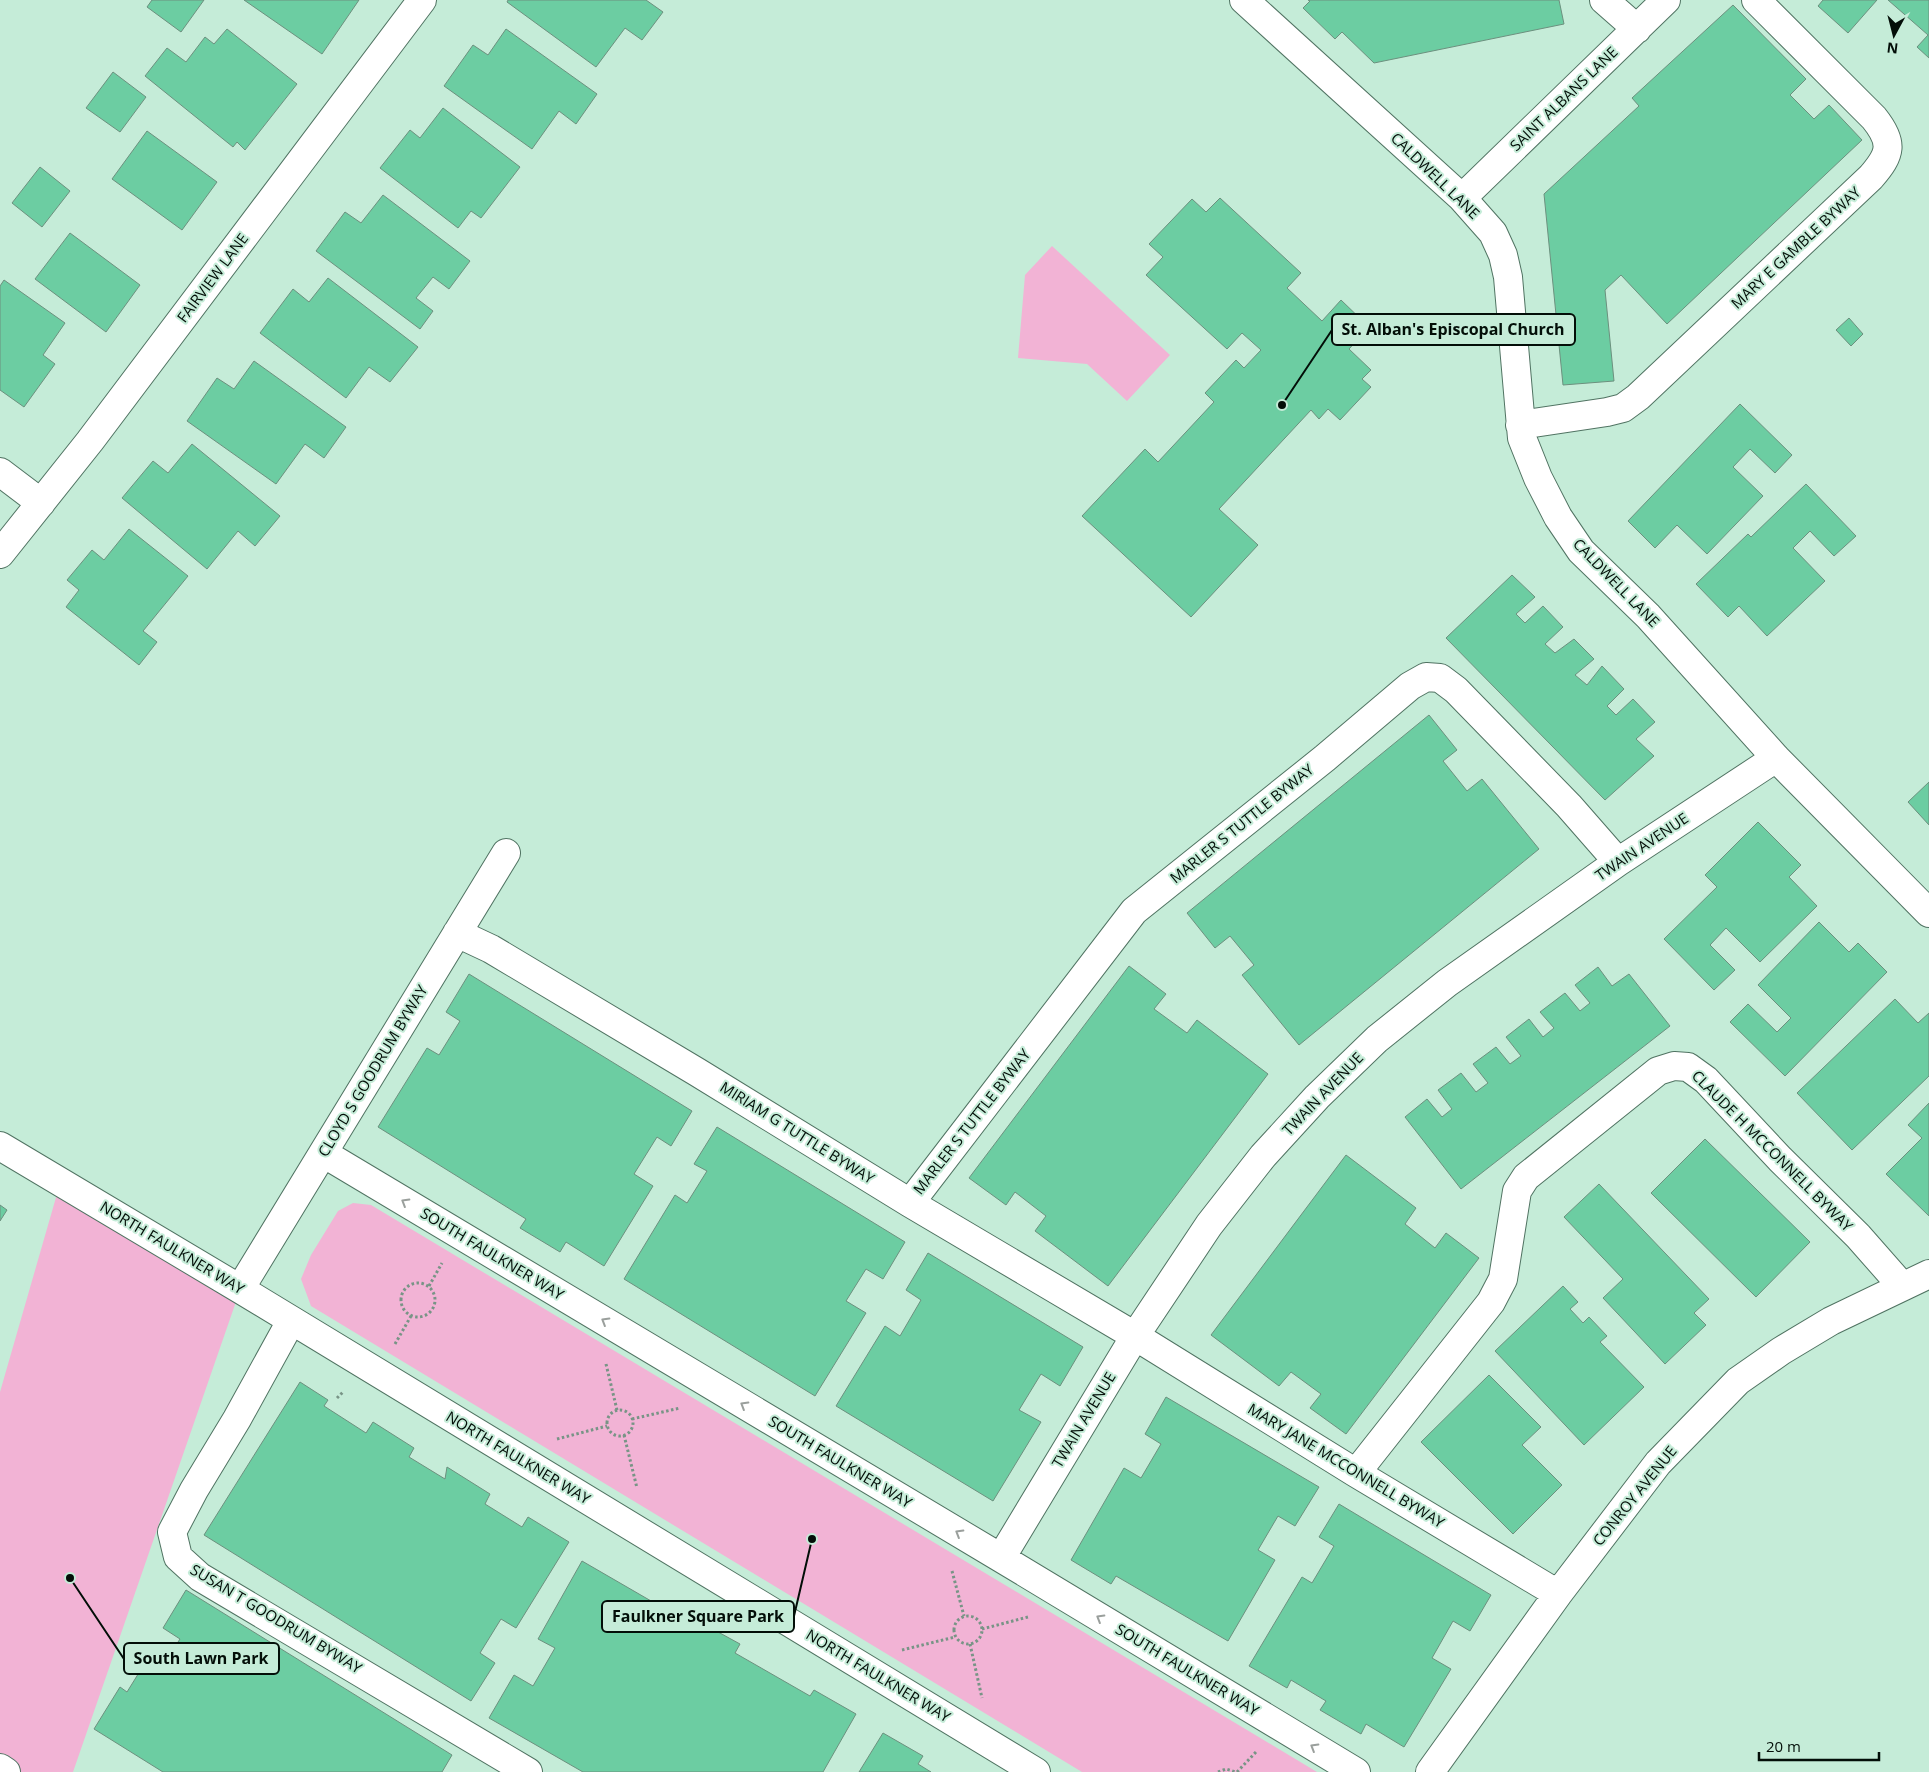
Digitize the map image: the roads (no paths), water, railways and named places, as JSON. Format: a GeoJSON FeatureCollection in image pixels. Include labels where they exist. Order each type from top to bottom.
{"type":"FeatureCollection","features":[{"type":"Feature","properties":{"kind":"street","name":"FAIRVIEW LANE"},"geometry":{"type":"LineString","coordinates":[[0,554],[96,433],[422,0]]}},
{"type":"Feature","properties":{"kind":"street","name":"CALDWELL LANE"},"geometry":{"type":"LineString","coordinates":[[1244,0],[1462,198],[1493,233],[1503,255],[1508,277],[1522,438],[1538,478],[1558,518],[1581,551],[1648,616],[1776,758],[1929,912]]}},
{"type":"Feature","properties":{"kind":"street"},"geometry":{"type":"LineString","coordinates":[[1604,0],[1637,29]]}},
{"type":"Feature","properties":{"kind":"street","name":"SAINT ALBANS LANE"},"geometry":{"type":"LineString","coordinates":[[1462,198],[1666,0]]}},
{"type":"Feature","properties":{"kind":"street","name":"MARY E GAMBLE BYWAY"},"geometry":{"type":"LineString","coordinates":[[1520,425],[1623,408],[1638,397],[1871,177],[1884,161],[1888,148],[1884,131],[1874,118],[1756,0]]}},
{"type":"Feature","properties":{"kind":"street"},"geometry":{"type":"LineString","coordinates":[[0,472],[41,503]]}},
{"type":"Feature","properties":{"kind":"street","name":"MARLER S TUTTLE BYWAY"},"geometry":{"type":"LineString","coordinates":[[910,1203],[1134,911],[1325,758],[1410,686],[1426,676],[1440,678],[1456,690],[1570,806],[1618,862]]}},
{"type":"Feature","properties":{"kind":"street","name":"TWAIN AVENUE"},"geometry":{"type":"LineString","coordinates":[[1001,1558],[1135,1336],[1209,1225],[1263,1156],[1317,1097],[1377,1039],[1447,983],[1618,862],[1776,758]]}},
{"type":"Feature","properties":{"kind":"street","name":"CLOYD S GOODRUM BYWAY"},"geometry":{"type":"LineString","coordinates":[[240,1289],[506,853]]}},
{"type":"Feature","properties":{"kind":"street","name":"MIRIAM G TUTTLE BYWAY"},"geometry":{"type":"LineString","coordinates":[[457,933],[491,949],[697,1072],[910,1203],[1135,1336]]}},
{"type":"Feature","properties":{"kind":"street","name":"CLAUDE H MCCONNELL BYWAY"},"geometry":{"type":"LineString","coordinates":[[1356,1472],[1491,1302],[1503,1279],[1517,1191],[1526,1177],[1658,1071],[1674,1066],[1688,1067],[1706,1080],[1780,1159],[1858,1236],[1902,1286]]}},
{"type":"Feature","properties":{"kind":"street","name":"NORTH FAULKNER WAY"},"geometry":{"type":"LineString","coordinates":[[0,1146],[240,1289],[1036,1772]]}},
{"type":"Feature","properties":{"kind":"street","name":"SOUTH FAULKNER WAY"},"geometry":{"type":"LineString","coordinates":[[323,1153],[1356,1772]]}},
{"type":"Feature","properties":{"kind":"street","name":"CONROY AVENUE"},"geometry":{"type":"LineString","coordinates":[[1430,1772],[1558,1594],[1658,1463],[1738,1381],[1781,1351],[1831,1321],[1929,1274]]}},
{"type":"Feature","properties":{"kind":"street","name":"SUSAN T GOODRUM BYWAY"},"geometry":{"type":"LineString","coordinates":[[291,1321],[172,1532],[178,1557],[200,1577],[528,1772]]}},
{"type":"Feature","properties":{"kind":"street","name":"MARY JANE MCCONNELL BYWAY"},"geometry":{"type":"LineString","coordinates":[[1135,1336],[1558,1594]]}},
{"type":"Feature","properties":{"kind":"street"},"geometry":{"type":"LineString","coordinates":[[0,1768],[6,1772]]}},
{"type":"Feature","properties":{"kind":"place","name":"St. Alban's Episcopal Church"},"geometry":{"type":"Point","coordinates":[1282,405]}},
{"type":"Feature","properties":{"kind":"place","name":"Faulkner Square Park"},"geometry":{"type":"Point","coordinates":[812,1539]}},
{"type":"Feature","properties":{"kind":"place","name":"South Lawn Park"},"geometry":{"type":"Point","coordinates":[70,1578]}}]}
